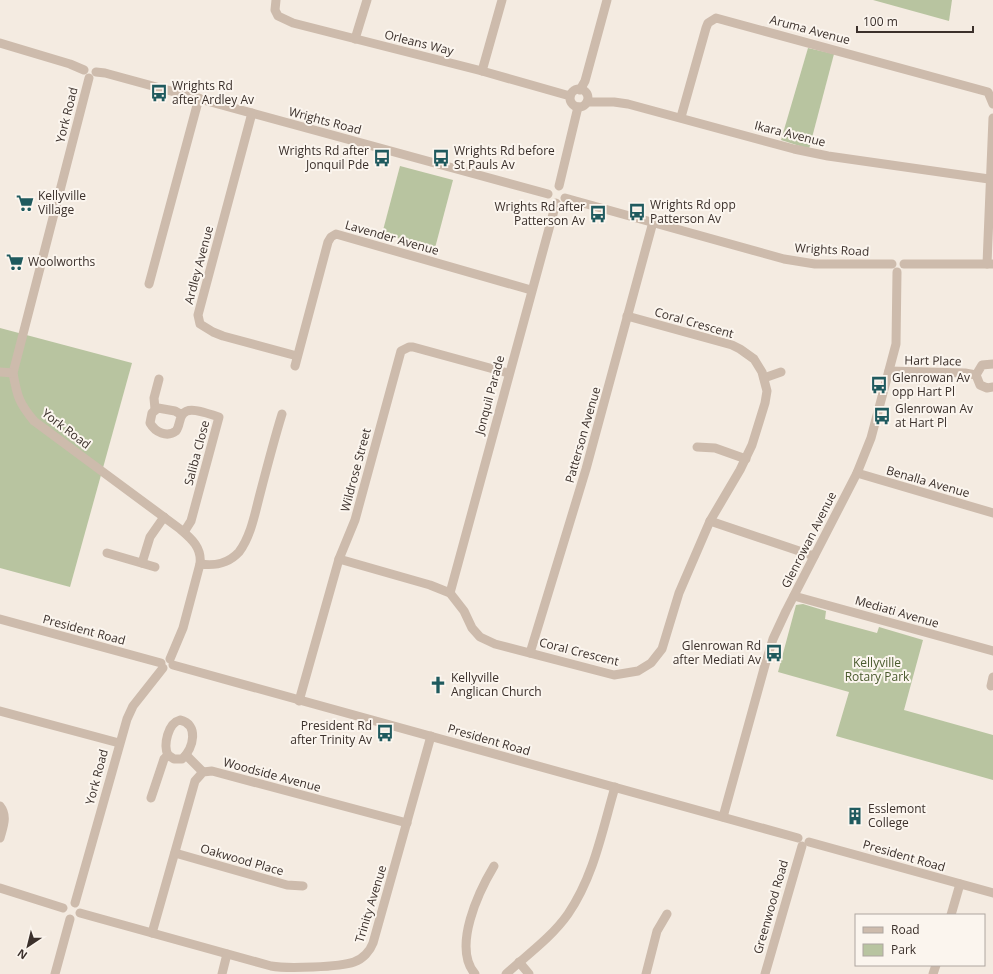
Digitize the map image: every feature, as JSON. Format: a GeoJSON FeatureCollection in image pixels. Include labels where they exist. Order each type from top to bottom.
{"type":"FeatureCollection","features":[{"type":"Feature","properties":{"kind":"street","name":"Orleans Way"},"geometry":{"type":"LineString","coordinates":[[276,0],[275,10],[278,16],[282,18],[355,40],[482,71],[570,96]]}},
{"type":"Feature","properties":{"kind":"street"},"geometry":{"type":"LineString","coordinates":[[355,40],[367,0]]}},
{"type":"Feature","properties":{"kind":"street"},"geometry":{"type":"LineString","coordinates":[[482,71],[502,0]]}},
{"type":"Feature","properties":{"kind":"street"},"geometry":{"type":"LineString","coordinates":[[580,90],[587,94],[587,102],[583,106],[578,107],[572,103],[570,96],[573,92],[580,90],[586,81],[607,0]]}},
{"type":"Feature","properties":{"kind":"street","name":"Aruma Avenue"},"geometry":{"type":"LineString","coordinates":[[681,117],[706,28],[708,23],[716,18],[988,92],[993,104]]}},
{"type":"Feature","properties":{"kind":"street","name":"Wrights Road"},"geometry":{"type":"LineString","coordinates":[[0,43],[70,64],[90,73],[105,73],[548,194]]}},
{"type":"Feature","properties":{"kind":"street","name":"York Road"},"geometry":{"type":"LineString","coordinates":[[90,73],[14,373],[16,391],[22,406],[34,421],[184,532],[197,546],[201,557],[200,564],[171,662]]}},
{"type":"Feature","properties":{"kind":"street"},"geometry":{"type":"LineString","coordinates":[[149,284],[199,98]]}},
{"type":"Feature","properties":{"kind":"street","name":"Ikara Avenue"},"geometry":{"type":"LineString","coordinates":[[587,102],[621,103],[681,117],[794,149],[828,156],[989,179]]}},
{"type":"Feature","properties":{"kind":"street"},"geometry":{"type":"LineString","coordinates":[[559,186],[578,107]]}},
{"type":"Feature","properties":{"kind":"street","name":"Ardley Avenue"},"geometry":{"type":"LineString","coordinates":[[252,113],[198,315],[200,324],[213,332],[297,356]]}},
{"type":"Feature","properties":{"kind":"street"},"geometry":{"type":"LineString","coordinates":[[904,264],[904,269],[897,272],[893,270],[892,264],[898,260],[904,264],[990,264],[989,179],[993,118]]}},
{"type":"Feature","properties":{"kind":"street"},"geometry":{"type":"LineString","coordinates":[[559,186],[564,191],[564,198],[560,202],[556,203],[551,200],[548,194],[551,188],[559,186]]}},
{"type":"Feature","properties":{"kind":"street","name":"Wrights Road"},"geometry":{"type":"LineString","coordinates":[[564,198],[804,263],[892,264]]}},
{"type":"Feature","properties":{"kind":"street","name":"Jonquil Parade"},"geometry":{"type":"LineString","coordinates":[[450,593],[508,373],[556,203]]}},
{"type":"Feature","properties":{"kind":"street","name":"Patterson Avenue"},"geometry":{"type":"LineString","coordinates":[[530,653],[586,469],[653,222]]}},
{"type":"Feature","properties":{"kind":"street","name":"Lavender Avenue"},"geometry":{"type":"LineString","coordinates":[[295,366],[328,242],[331,237],[336,234],[531,290]]}},
{"type":"Feature","properties":{"kind":"street","name":"Glenrowan Avenue"},"geometry":{"type":"LineString","coordinates":[[723,817],[773,639],[857,473],[869,443],[890,371],[896,339],[897,272]]}},
{"type":"Feature","properties":{"kind":"street","name":"Coral Crescent"},"geometry":{"type":"LineString","coordinates":[[450,593],[464,611],[472,628],[480,637],[495,644],[614,675],[638,671],[651,663],[662,649],[679,593],[710,521],[746,459],[765,403],[766,391],[764,378],[754,359],[740,348],[627,316]]}},
{"type":"Feature","properties":{"kind":"street","name":"Wildrose Street"},"geometry":{"type":"LineString","coordinates":[[299,701],[339,559],[355,520],[401,351],[408,347],[413,348],[508,373]]}},
{"type":"Feature","properties":{"kind":"street","name":"Hart Place"},"geometry":{"type":"LineString","coordinates":[[976,375],[982,365],[993,364]]}},
{"type":"Feature","properties":{"kind":"street","name":"Hart Place"},"geometry":{"type":"LineString","coordinates":[[890,371],[965,373],[976,375]]}},
{"type":"Feature","properties":{"kind":"street"},"geometry":{"type":"LineString","coordinates":[[0,372],[14,373]]}},
{"type":"Feature","properties":{"kind":"street"},"geometry":{"type":"LineString","coordinates":[[764,378],[781,372]]}},
{"type":"Feature","properties":{"kind":"street","name":"Hart Place"},"geometry":{"type":"LineString","coordinates":[[976,375],[980,385],[987,388],[993,387]]}},
{"type":"Feature","properties":{"kind":"street","name":"Saliba Close"},"geometry":{"type":"LineString","coordinates":[[159,379],[154,404],[155,409],[150,423],[152,428],[166,435],[176,432],[182,415],[185,412],[192,410],[219,417],[191,521],[184,532]]}},
{"type":"Feature","properties":{"kind":"street","name":"Saliba Close"},"geometry":{"type":"LineString","coordinates":[[155,409],[161,407],[182,415]]}},
{"type":"Feature","properties":{"kind":"street"},"geometry":{"type":"LineString","coordinates":[[200,564],[214,566],[228,561],[239,552],[252,522],[282,414]]}},
{"type":"Feature","properties":{"kind":"street"},"geometry":{"type":"LineString","coordinates":[[697,447],[715,448],[746,459]]}},
{"type":"Feature","properties":{"kind":"street","name":"Benalla Avenue"},"geometry":{"type":"LineString","coordinates":[[857,473],[993,513]]}},
{"type":"Feature","properties":{"kind":"street"},"geometry":{"type":"LineString","coordinates":[[142,563],[150,537],[164,517]]}},
{"type":"Feature","properties":{"kind":"street"},"geometry":{"type":"LineString","coordinates":[[710,521],[814,556]]}},
{"type":"Feature","properties":{"kind":"street"},"geometry":{"type":"LineString","coordinates":[[107,553],[155,567]]}},
{"type":"Feature","properties":{"kind":"street"},"geometry":{"type":"LineString","coordinates":[[339,559],[430,585],[450,593]]}},
{"type":"Feature","properties":{"kind":"street","name":"Mediati Avenue"},"geometry":{"type":"LineString","coordinates":[[794,596],[993,651]]}},
{"type":"Feature","properties":{"kind":"street","name":"President Road"},"geometry":{"type":"LineString","coordinates":[[0,619],[162,666]]}},
{"type":"Feature","properties":{"kind":"street"},"geometry":{"type":"LineString","coordinates":[[162,666],[164,659],[171,662]]}},
{"type":"Feature","properties":{"kind":"street","name":"President Road"},"geometry":{"type":"LineString","coordinates":[[171,662],[299,701],[723,817],[803,842],[993,893]]}},
{"type":"Feature","properties":{"kind":"street","name":"York Road"},"geometry":{"type":"LineString","coordinates":[[75,903],[119,743],[133,706],[162,666]]}},
{"type":"Feature","properties":{"kind":"street"},"geometry":{"type":"LineString","coordinates":[[0,711],[119,743]]}},
{"type":"Feature","properties":{"kind":"street"},"geometry":{"type":"LineString","coordinates":[[180,720],[189,723],[192,727],[193,734],[184,757],[174,759],[168,755],[165,747],[171,726],[173,723],[180,720]]}},
{"type":"Feature","properties":{"kind":"street","name":"Trinity Avenue"},"geometry":{"type":"LineString","coordinates":[[80,913],[281,968],[348,963],[361,958],[367,954],[374,943],[431,736]]}},
{"type":"Feature","properties":{"kind":"street"},"geometry":{"type":"LineString","coordinates":[[151,798],[164,759],[168,755]]}},
{"type":"Feature","properties":{"kind":"street"},"geometry":{"type":"LineString","coordinates":[[152,933],[195,781],[201,774],[184,757]]}},
{"type":"Feature","properties":{"kind":"street","name":"Woodside Avenue"},"geometry":{"type":"LineString","coordinates":[[201,774],[212,771],[407,824]]}},
{"type":"Feature","properties":{"kind":"street"},"geometry":{"type":"LineString","coordinates":[[506,974],[548,936],[567,915],[580,893],[592,870],[615,787]]}},
{"type":"Feature","properties":{"kind":"street"},"geometry":{"type":"LineString","coordinates":[[0,838],[5,820],[4,807]]}},
{"type":"Feature","properties":{"kind":"street","name":"Greenwood Road"},"geometry":{"type":"LineString","coordinates":[[765,974],[803,842]]}},
{"type":"Feature","properties":{"kind":"street","name":"Oakwood Place"},"geometry":{"type":"LineString","coordinates":[[175,853],[287,885],[302,886]]}},
{"type":"Feature","properties":{"kind":"street"},"geometry":{"type":"LineString","coordinates":[[475,974],[468,961],[465,951],[466,936],[481,888],[494,866]]}},
{"type":"Feature","properties":{"kind":"street"},"geometry":{"type":"LineString","coordinates":[[951,914],[960,884]]}},
{"type":"Feature","properties":{"kind":"street"},"geometry":{"type":"LineString","coordinates":[[0,888],[63,908]]}},
{"type":"Feature","properties":{"kind":"street"},"geometry":{"type":"LineString","coordinates":[[69,902],[75,903],[79,906],[80,913],[75,918],[70,919],[65,916],[63,908],[69,902]]}},
{"type":"Feature","properties":{"kind":"street"},"geometry":{"type":"LineString","coordinates":[[646,974],[657,931],[667,914]]}},
{"type":"Feature","properties":{"kind":"street"},"geometry":{"type":"LineString","coordinates":[[55,974],[70,919]]}},
{"type":"Feature","properties":{"kind":"street"},"geometry":{"type":"LineString","coordinates":[[222,974],[227,954]]}},
{"type":"Feature","properties":{"kind":"street"},"geometry":{"type":"LineString","coordinates":[[519,962],[529,974]]}},
{"type":"Feature","properties":{"kind":"green space"},"geometry":{"type":"Polygon","coordinates":[[[873,0],[952,0],[949,21],[873,0]]]}},
{"type":"Feature","properties":{"kind":"green space"},"geometry":{"type":"Polygon","coordinates":[[[808,48],[834,54],[809,149],[781,140],[808,48]]]}},
{"type":"Feature","properties":{"kind":"green space"},"geometry":{"type":"Polygon","coordinates":[[[400,166],[453,180],[435,248],[382,234],[400,166]]]}},
{"type":"Feature","properties":{"kind":"green space"},"geometry":{"type":"Polygon","coordinates":[[[0,328],[132,363],[70,587],[0,568],[0,328]]]}},
{"type":"Feature","properties":{"kind":"green space","name":"Kellyville Rotary Park"},"geometry":{"type":"Polygon","coordinates":[[[803,604],[826,611],[825,619],[877,633],[879,627],[923,640],[904,710],[993,735],[993,780],[836,736],[849,692],[778,672],[796,605],[803,604]]]}},
{"type":"Feature","properties":{"kind":"place","name":"Wrights Rd after Ardley Av"},"geometry":{"type":"Point","coordinates":[159,93]}},
{"type":"Feature","properties":{"kind":"place","name":"Wrights Rd after Jonquil Pde"},"geometry":{"type":"Point","coordinates":[382,158]}},
{"type":"Feature","properties":{"kind":"place","name":"Wrights Rd before St Pauls Av"},"geometry":{"type":"Point","coordinates":[441,158]}},
{"type":"Feature","properties":{"kind":"place","name":"Kellyville Village"},"geometry":{"type":"Point","coordinates":[25,203]}},
{"type":"Feature","properties":{"kind":"place","name":"Wrights Rd opp Patterson Av"},"geometry":{"type":"Point","coordinates":[637,212]}},
{"type":"Feature","properties":{"kind":"place","name":"Wrights Rd after Patterson Av"},"geometry":{"type":"Point","coordinates":[598,214]}},
{"type":"Feature","properties":{"kind":"place","name":"Woolworths"},"geometry":{"type":"Point","coordinates":[15,262]}},
{"type":"Feature","properties":{"kind":"place","name":"Glenrowan Av opp Hart Pl"},"geometry":{"type":"Point","coordinates":[879,385]}},
{"type":"Feature","properties":{"kind":"place","name":"Glenrowan Av at Hart Pl"},"geometry":{"type":"Point","coordinates":[882,416]}},
{"type":"Feature","properties":{"kind":"place","name":"Glenrowan Rd after Mediati Av"},"geometry":{"type":"Point","coordinates":[774,653]}},
{"type":"Feature","properties":{"kind":"place","name":"Kellyville Anglican Church"},"geometry":{"type":"Point","coordinates":[438,685]}},
{"type":"Feature","properties":{"kind":"place","name":"President Rd after Trinity Av"},"geometry":{"type":"Point","coordinates":[385,733]}},
{"type":"Feature","properties":{"kind":"place","name":"Esslemont College"},"geometry":{"type":"Point","coordinates":[855,816]}}]}
